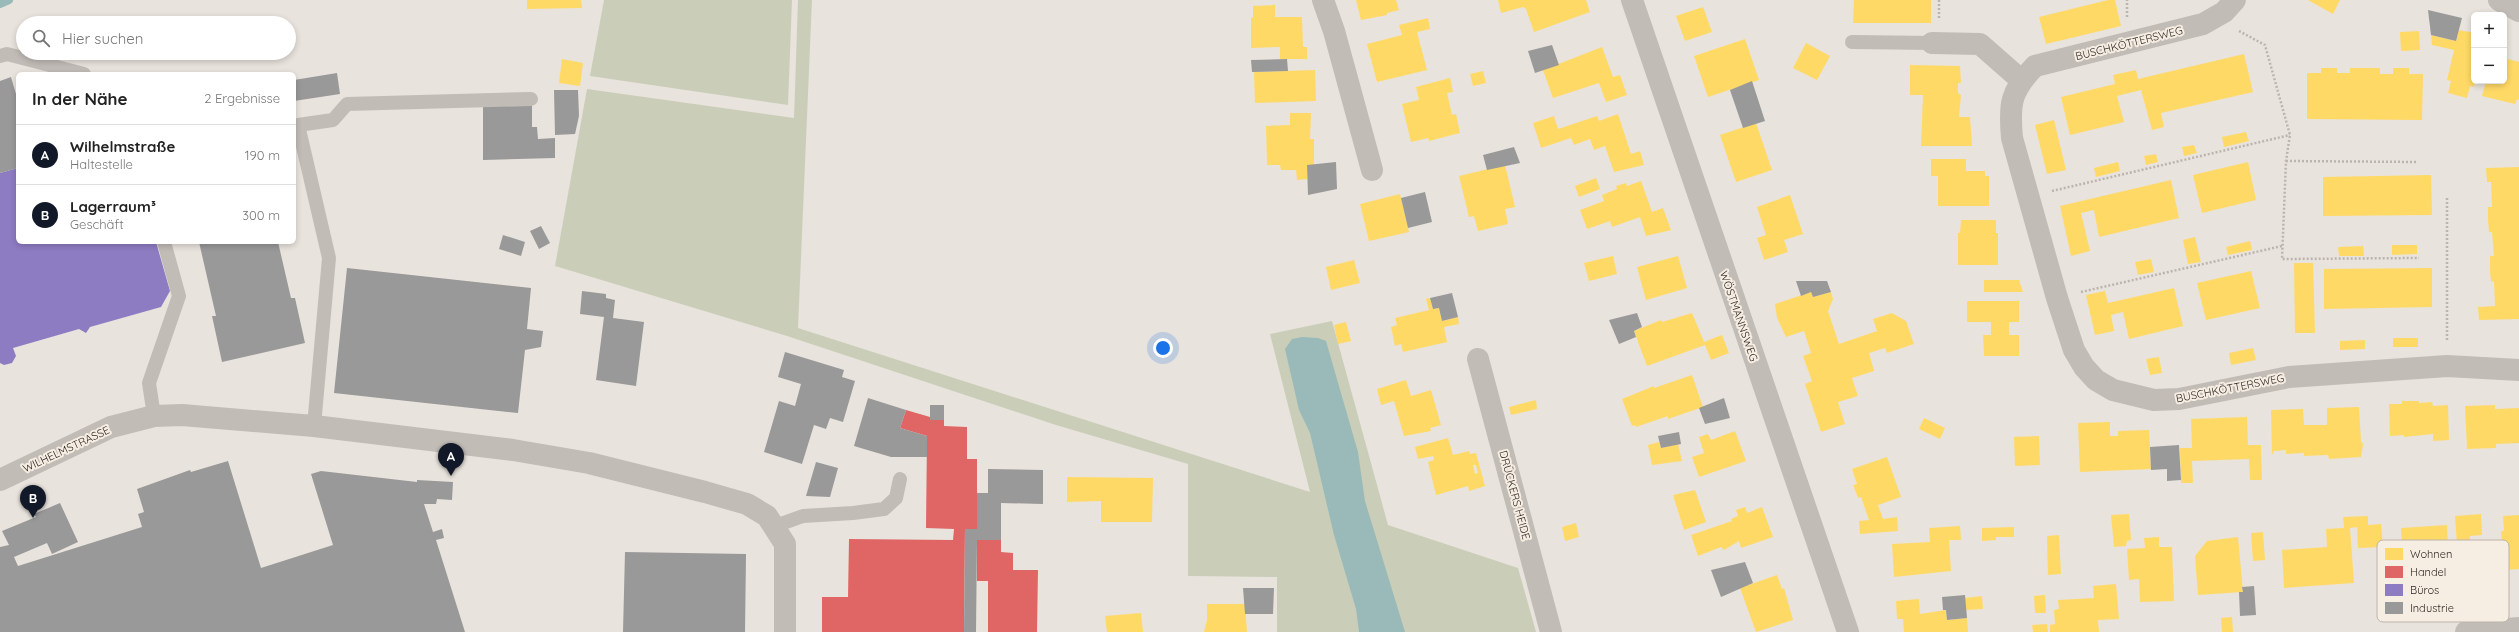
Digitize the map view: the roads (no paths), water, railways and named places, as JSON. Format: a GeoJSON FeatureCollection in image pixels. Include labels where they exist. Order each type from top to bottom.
{"type":"FeatureCollection","features":[{"type":"Feature","properties":{"kind":"street"},"geometry":{"type":"LineString","coordinates":[[1323,0],[1372,170]]}},
{"type":"Feature","properties":{"kind":"street","name":"WÖSTMANNSWEG"},"geometry":{"type":"LineString","coordinates":[[1632,0],[1848,632]]}},
{"type":"Feature","properties":{"kind":"street"},"geometry":{"type":"LineString","coordinates":[[2499,0],[2519,11]]}},
{"type":"Feature","properties":{"kind":"street","name":"BUSCHKÖTTERSWEG"},"geometry":{"type":"LineString","coordinates":[[2229,6],[2203,24],[2035,66],[2021,80],[2013,96],[2010,114],[2012,138],[2057,298],[2074,350],[2084,367],[2096,380],[2113,390],[2154,400],[2179,399],[2289,377],[2447,366],[2519,370]]}},
{"type":"Feature","properties":{"kind":"street"},"geometry":{"type":"LineString","coordinates":[[1932,43],[1980,44],[2021,80]]}},
{"type":"Feature","properties":{"kind":"street","name":"DRÜCKERS HEIDE"},"geometry":{"type":"LineString","coordinates":[[1478,359],[1551,632]]}},
{"type":"Feature","properties":{"kind":"street","name":"WILHELMSTRASSE"},"geometry":{"type":"LineString","coordinates":[[0,480],[111,427],[154,416],[196,416],[314,426],[513,450],[589,463],[747,504],[767,516],[775,526],[785,544],[785,632]]}},
{"type":"Feature","properties":{"kind":"street"},"geometry":{"type":"LineString","coordinates":[[2466,632],[2519,628]]}},
{"type":"Feature","properties":{"kind":"lane"},"geometry":{"type":"LineString","coordinates":[[1852,42],[1932,43]]}},
{"type":"Feature","properties":{"kind":"lane"},"geometry":{"type":"LineString","coordinates":[[0,56],[7,54],[16,56]]}},
{"type":"Feature","properties":{"kind":"lane"},"geometry":{"type":"LineString","coordinates":[[30,60],[76,72]]}},
{"type":"Feature","properties":{"kind":"lane"},"geometry":{"type":"LineString","coordinates":[[314,426],[328,258],[298,125],[333,120],[347,104],[531,99]]}},
{"type":"Feature","properties":{"kind":"lane"},"geometry":{"type":"LineString","coordinates":[[154,416],[149,383],[179,296],[165,244]]}},
{"type":"Feature","properties":{"kind":"lane"},"geometry":{"type":"LineString","coordinates":[[775,526],[803,516],[853,514],[884,509],[896,498],[900,479]]}},
{"type":"Feature","properties":{"kind":"water"},"geometry":{"type":"Polygon","coordinates":[[[1302,337],[1318,338],[1326,341],[1358,452],[1365,501],[1405,632],[1359,632],[1356,609],[1334,535],[1310,433],[1299,410],[1285,349],[1292,339],[1302,337]]]}},
{"type":"Feature","properties":{"kind":"waterway"},"geometry":{"type":"LineString","coordinates":[[0,4],[9,0]]}},
{"type":"Feature","properties":{"kind":"place","name":"Wilhelmstraße"},"geometry":{"type":"Point","coordinates":[451,476]}},
{"type":"Feature","properties":{"kind":"place","name":"Lagerraum³"},"geometry":{"type":"Point","coordinates":[33,518]}}]}
